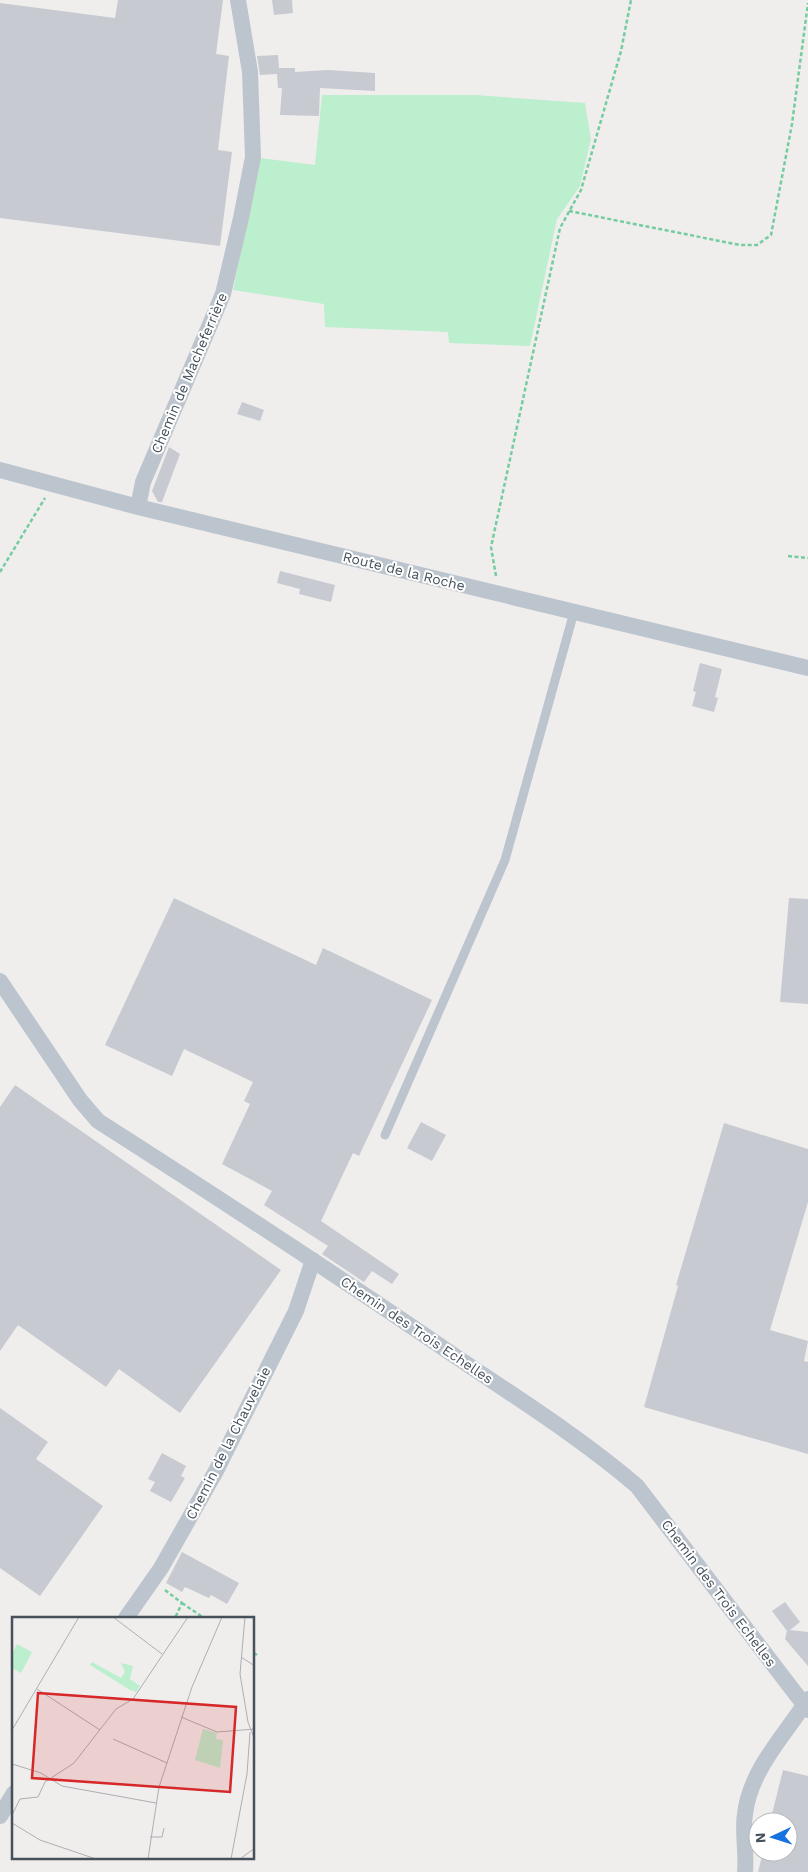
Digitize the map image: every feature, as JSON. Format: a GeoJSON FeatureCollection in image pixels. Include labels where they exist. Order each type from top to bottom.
{"type":"FeatureCollection","features":[{"type":"Feature","properties":{"kind":"street","name":"Chemin de Macheferrière"},"geometry":{"type":"LineString","coordinates":[[138,507],[143,482],[223,294],[241,218],[252,156],[250,72],[238,0]]}},
{"type":"Feature","properties":{"kind":"street","name":"Route de la Roche"},"geometry":{"type":"LineString","coordinates":[[0,470],[138,507],[808,668]]}},
{"type":"Feature","properties":{"kind":"street","name":"Chemin des Trois Echelles"},"geometry":{"type":"LineString","coordinates":[[0,982],[80,1100],[98,1121],[313,1260],[506,1391],[619,1470],[637,1486],[807,1705]]}},
{"type":"Feature","properties":{"kind":"street","name":"Chemin de la Chauvelaie"},"geometry":{"type":"LineString","coordinates":[[127,1617],[152,1581],[216,1471],[296,1311],[313,1260]]}},
{"type":"Feature","properties":{"kind":"street"},"geometry":{"type":"LineString","coordinates":[[746,1872],[744,1813],[751,1789],[768,1757],[807,1705]]}},
{"type":"Feature","properties":{"kind":"street"},"geometry":{"type":"LineString","coordinates":[[0,1816],[12,1796]]}},
{"type":"Feature","properties":{"kind":"lane"},"geometry":{"type":"LineString","coordinates":[[385,1135],[505,860],[574,612]]}},
{"type":"Feature","properties":{"kind":"path"},"geometry":{"type":"LineString","coordinates":[[498,594],[491,547],[560,228],[581,190],[621,51],[631,0]]}},
{"type":"Feature","properties":{"kind":"path"},"geometry":{"type":"LineString","coordinates":[[569,212],[740,245],[757,245],[771,235],[792,124],[808,3]]}},
{"type":"Feature","properties":{"kind":"path"},"geometry":{"type":"LineString","coordinates":[[0,572],[53,485]]}},
{"type":"Feature","properties":{"kind":"path"},"geometry":{"type":"LineString","coordinates":[[788,556],[808,558]]}},
{"type":"Feature","properties":{"kind":"path"},"geometry":{"type":"LineString","coordinates":[[152,1581],[203,1617]]}},
{"type":"Feature","properties":{"kind":"path"},"geometry":{"type":"LineString","coordinates":[[175,1617],[182,1603]]}},
{"type":"Feature","properties":{"kind":"green space"},"geometry":{"type":"Polygon","coordinates":[[[322,95],[475,95],[585,103],[591,139],[580,186],[557,219],[530,346],[449,343],[448,332],[325,327],[324,304],[233,290],[260,158],[315,165],[322,95]]]}},
{"type":"Feature","properties":{"kind":"building"},"geometry":{"type":"Polygon","coordinates":[[[118,0],[223,0],[216,54],[229,56],[218,150],[232,152],[220,246],[0,218],[0,3],[115,18],[118,0]]]}},
{"type":"Feature","properties":{"kind":"building"},"geometry":{"type":"Polygon","coordinates":[[[272,0],[292,0],[293,13],[274,15],[272,0]]]}},
{"type":"Feature","properties":{"kind":"building"},"geometry":{"type":"Polygon","coordinates":[[[278,55],[279,68],[295,68],[295,72],[328,70],[375,73],[375,91],[320,88],[319,116],[280,115],[282,88],[278,88],[277,74],[260,75],[257,56],[278,55]]]}},
{"type":"Feature","properties":{"kind":"building"},"geometry":{"type":"Polygon","coordinates":[[[242,402],[264,410],[260,421],[237,414],[242,402]]]}},
{"type":"Feature","properties":{"kind":"building"},"geometry":{"type":"Polygon","coordinates":[[[169,447],[180,454],[162,502],[158,502],[152,491],[169,447]]]}},
{"type":"Feature","properties":{"kind":"building"},"geometry":{"type":"Polygon","coordinates":[[[280,571],[335,585],[331,602],[299,594],[300,589],[277,583],[280,571]]]}},
{"type":"Feature","properties":{"kind":"building"},"geometry":{"type":"Polygon","coordinates":[[[700,663],[722,669],[715,697],[718,698],[714,712],[692,706],[696,692],[693,691],[700,663]]]}},
{"type":"Feature","properties":{"kind":"building"},"geometry":{"type":"Polygon","coordinates":[[[174,898],[316,965],[323,948],[432,1000],[359,1156],[353,1153],[321,1221],[399,1274],[392,1284],[372,1271],[364,1282],[322,1254],[328,1246],[264,1205],[272,1191],[222,1164],[250,1104],[244,1101],[253,1082],[184,1049],[172,1076],[105,1045],[174,898]]]}},
{"type":"Feature","properties":{"kind":"building"},"geometry":{"type":"Polygon","coordinates":[[[789,898],[808,899],[808,1004],[780,1002],[789,898]]]}},
{"type":"Feature","properties":{"kind":"building"},"geometry":{"type":"Polygon","coordinates":[[[15,1085],[281,1270],[180,1413],[119,1369],[106,1387],[18,1325],[0,1351],[0,1107],[15,1085]]]}},
{"type":"Feature","properties":{"kind":"building"},"geometry":{"type":"Polygon","coordinates":[[[421,1122],[446,1135],[432,1161],[407,1148],[421,1122]]]}},
{"type":"Feature","properties":{"kind":"building"},"geometry":{"type":"Polygon","coordinates":[[[724,1123],[808,1149],[808,1202],[770,1330],[808,1341],[804,1361],[808,1362],[808,1454],[644,1407],[678,1286],[676,1285],[724,1123]]]}},
{"type":"Feature","properties":{"kind":"building"},"geometry":{"type":"Polygon","coordinates":[[[0,1408],[48,1442],[36,1459],[103,1506],[40,1596],[0,1568],[0,1408]]]}},
{"type":"Feature","properties":{"kind":"building"},"geometry":{"type":"Polygon","coordinates":[[[162,1453],[186,1466],[181,1476],[185,1478],[171,1502],[150,1491],[155,1482],[148,1479],[162,1453]]]}},
{"type":"Feature","properties":{"kind":"building"},"geometry":{"type":"Polygon","coordinates":[[[182,1552],[239,1583],[227,1604],[211,1595],[209,1598],[185,1587],[182,1592],[166,1583],[182,1552]]]}},
{"type":"Feature","properties":{"kind":"building"},"geometry":{"type":"Polygon","coordinates":[[[785,1602],[800,1622],[790,1630],[808,1632],[808,1666],[785,1639],[787,1631],[772,1611],[785,1602]]]}},
{"type":"Feature","properties":{"kind":"building"},"geometry":{"type":"Polygon","coordinates":[[[783,1770],[808,1776],[808,1872],[758,1872],[760,1862],[798,1862],[798,1812],[772,1812],[783,1770]]]}}]}
